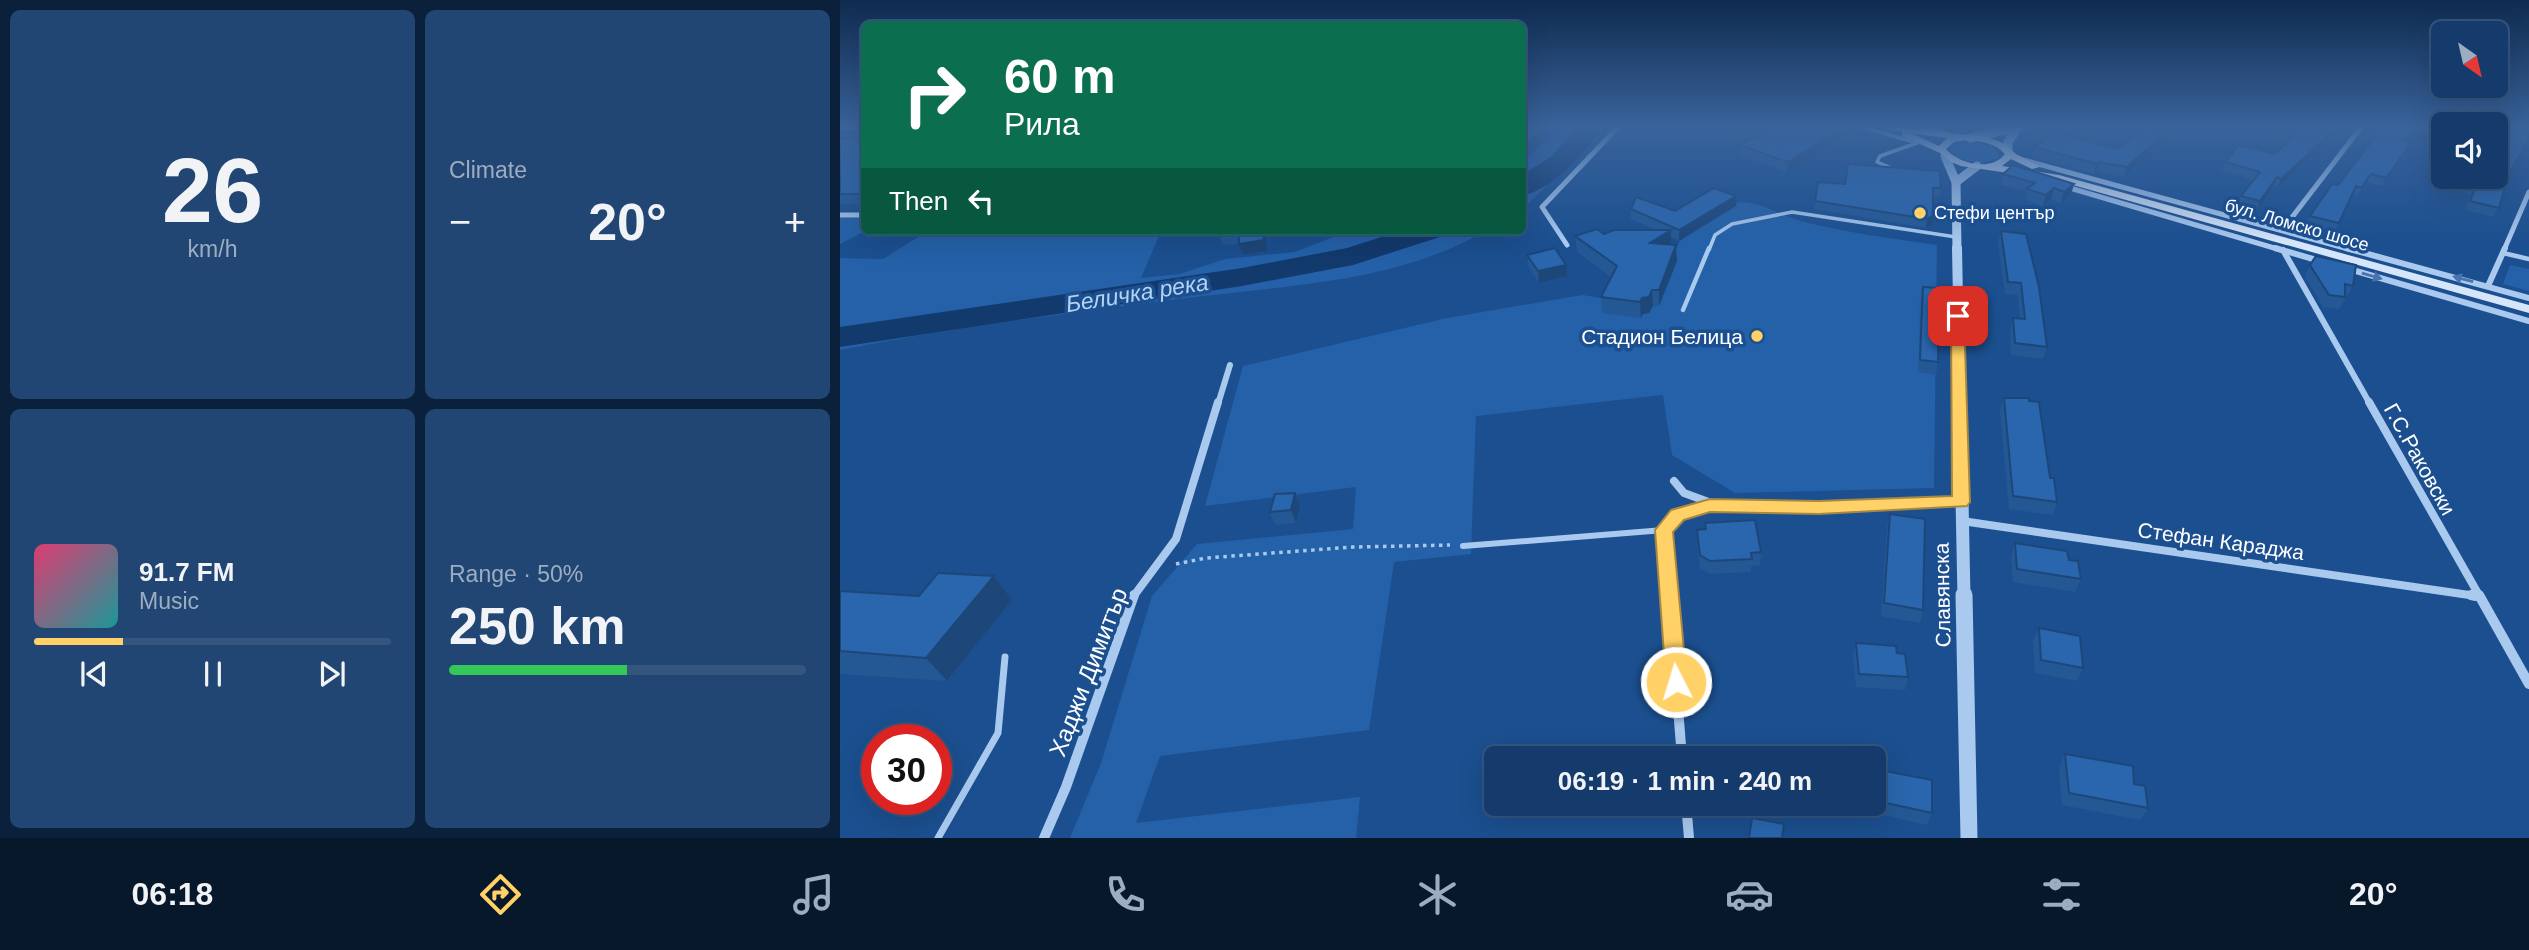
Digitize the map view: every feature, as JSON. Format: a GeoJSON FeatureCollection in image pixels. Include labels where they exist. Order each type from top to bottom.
{"type":"FeatureCollection","features":[{"type":"Feature","properties":{"kind":"main road"},"geometry":{"type":"LineString","coordinates":[[1982,166],[1986,165]]}},
{"type":"Feature","properties":{"kind":"main road","name":"бул. Ломско шосе"},"geometry":{"type":"LineString","coordinates":[[2033,165],[2056,177]]}},
{"type":"Feature","properties":{"kind":"main road","name":"бул. Ломско шосе"},"geometry":{"type":"LineString","coordinates":[[1982,166],[2056,177],[2529,309]]}},
{"type":"Feature","properties":{"kind":"street"},"geometry":{"type":"LineString","coordinates":[[1567,245],[1542,207],[1582,165]]}},
{"type":"Feature","properties":{"kind":"street","name":"Славянска"},"geometry":{"type":"LineString","coordinates":[[1949,165],[1954,177],[1956,237],[1969,838]]}},
{"type":"Feature","properties":{"kind":"street"},"geometry":{"type":"LineString","coordinates":[[2050,165],[2529,298]]}},
{"type":"Feature","properties":{"kind":"street"},"geometry":{"type":"LineString","coordinates":[[2283,229],[2332,165]]}},
{"type":"Feature","properties":{"kind":"street"},"geometry":{"type":"LineString","coordinates":[[1954,177],[1982,166]]}},
{"type":"Feature","properties":{"kind":"street"},"geometry":{"type":"LineString","coordinates":[[2002,168],[2529,321]]}},
{"type":"Feature","properties":{"kind":"street"},"geometry":{"type":"LineString","coordinates":[[2488,286],[2529,192]]}},
{"type":"Feature","properties":{"kind":"street"},"geometry":{"type":"LineString","coordinates":[[840,215],[861,215]]}},
{"type":"Feature","properties":{"kind":"street","name":"Г.С.Раковски"},"geometry":{"type":"LineString","coordinates":[[2283,250],[2476,596],[2529,684]]}},
{"type":"Feature","properties":{"kind":"street","name":"Хаджи Димитър"},"geometry":{"type":"LineString","coordinates":[[1044,838],[1066,787],[1132,598],[1176,539],[1230,365]]}},
{"type":"Feature","properties":{"kind":"street"},"geometry":{"type":"LineString","coordinates":[[1674,481],[1684,493],[1718,506]]}},
{"type":"Feature","properties":{"kind":"street"},"geometry":{"type":"LineString","coordinates":[[1681,746],[1664,530],[1678,515],[1718,506],[1819,508],[1961,502]]}},
{"type":"Feature","properties":{"kind":"street","name":"Стефан Караджа"},"geometry":{"type":"LineString","coordinates":[[1961,521],[2476,596]]}},
{"type":"Feature","properties":{"kind":"street"},"geometry":{"type":"LineString","coordinates":[[1687,816],[1689,838]]}},
{"type":"Feature","properties":{"kind":"lane"},"geometry":{"type":"LineString","coordinates":[[1886,165],[1898,169]]}},
{"type":"Feature","properties":{"kind":"lane"},"geometry":{"type":"LineString","coordinates":[[1939,171],[1954,177]]}},
{"type":"Feature","properties":{"kind":"lane"},"geometry":{"type":"LineString","coordinates":[[1683,310],[1715,235],[1732,223],[1792,212],[1956,237]]}},
{"type":"Feature","properties":{"kind":"lane"},"geometry":{"type":"LineString","coordinates":[[2503,253],[2529,259]]}},
{"type":"Feature","properties":{"kind":"lane"},"geometry":{"type":"LineString","coordinates":[[1463,546],[1664,530]]}},
{"type":"Feature","properties":{"kind":"lane"},"geometry":{"type":"LineString","coordinates":[[938,838],[998,733],[1005,657]]}},
{"type":"Feature","properties":{"kind":"path"},"geometry":{"type":"LineString","coordinates":[[1152,572],[1193,558],[1407,543],[1463,546]]}},
{"type":"Feature","properties":{"kind":"shaded area"},"geometry":{"type":"Polygon","coordinates":[[[1526,165],[1567,165],[1526,206],[1526,165]]]}},
{"type":"Feature","properties":{"kind":"shaded area"},"geometry":{"type":"Polygon","coordinates":[[[1739,202],[1755,204],[1818,225],[1937,245],[1934,488],[1735,493],[1672,455],[1663,395],[1476,416],[1471,554],[1394,562],[1369,730],[1160,756],[1136,823],[1360,797],[1356,838],[1070,838],[1101,763],[1152,596],[1197,544],[1353,529],[1356,487],[1205,506],[1243,366],[1447,318],[1582,295],[1609,299],[1672,256],[1683,235],[1739,202]]]}},
{"type":"Feature","properties":{"kind":"shaded area"},"geometry":{"type":"Polygon","coordinates":[[[840,218],[861,218],[861,233],[840,244],[840,218]]]}},
{"type":"Feature","properties":{"kind":"shaded area"},"geometry":{"type":"Polygon","coordinates":[[[922,235],[1159,235],[1141,278],[1180,274],[1225,259],[1295,252],[1343,235],[1477,235],[1415,262],[1340,279],[1013,321],[840,350],[840,258],[883,259],[922,235]]]}},
{"type":"Feature","properties":{"kind":"shaded area"},"geometry":{"type":"Polygon","coordinates":[[[2510,265],[2529,269],[2529,291],[2503,284],[2510,265]]]}},
{"type":"Feature","properties":{"kind":"building"},"geometry":{"type":"Polygon","coordinates":[[[840,165],[861,165],[861,194],[840,194],[840,165]]]}},
{"type":"Feature","properties":{"kind":"building"},"geometry":{"type":"Polygon","coordinates":[[[1848,165],[1863,165],[1940,171],[1941,188],[1933,188],[1933,216],[1927,219],[1815,201],[1818,182],[1845,184],[1848,165]]]}},
{"type":"Feature","properties":{"kind":"building"},"geometry":{"type":"Polygon","coordinates":[[[2013,165],[2074,184],[2064,192],[2054,188],[2046,195],[2027,189],[2035,183],[2003,174],[2013,165]]]}},
{"type":"Feature","properties":{"kind":"building"},"geometry":{"type":"Polygon","coordinates":[[[2236,165],[2296,165],[2281,179],[2277,177],[2260,201],[2241,196],[2260,172],[2236,165]]]}},
{"type":"Feature","properties":{"kind":"building"},"geometry":{"type":"Polygon","coordinates":[[[2353,165],[2395,165],[2386,178],[2371,174],[2361,188],[2356,186],[2339,223],[2310,216],[2332,184],[2338,185],[2353,165]]]}},
{"type":"Feature","properties":{"kind":"building"},"geometry":{"type":"Polygon","coordinates":[[[1714,188],[1736,196],[1679,230],[1631,209],[1636,197],[1675,211],[1714,188]]]}},
{"type":"Feature","properties":{"kind":"building"},"geometry":{"type":"Polygon","coordinates":[[[2475,189],[2504,189],[2499,208],[2470,201],[2475,189]]]}},
{"type":"Feature","properties":{"kind":"building"},"geometry":{"type":"Polygon","coordinates":[[[1597,229],[1604,234],[1614,230],[1671,230],[1650,243],[1676,245],[1659,290],[1652,290],[1649,297],[1642,298],[1640,302],[1601,297],[1617,266],[1575,236],[1597,229]]]}},
{"type":"Feature","properties":{"kind":"building"},"geometry":{"type":"Polygon","coordinates":[[[2001,231],[2026,234],[2039,287],[2047,347],[2015,343],[2013,318],[2025,319],[2021,283],[2008,282],[2001,231]]]}},
{"type":"Feature","properties":{"kind":"building"},"geometry":{"type":"Polygon","coordinates":[[[1239,235],[1263,235],[1264,240],[1239,244],[1239,235]]]}},
{"type":"Feature","properties":{"kind":"building"},"geometry":{"type":"Polygon","coordinates":[[[1555,248],[1566,265],[1538,271],[1527,255],[1555,248]]]}},
{"type":"Feature","properties":{"kind":"building"},"geometry":{"type":"Polygon","coordinates":[[[2316,256],[2356,265],[2353,286],[2345,284],[2345,297],[2329,295],[2310,265],[2316,256]]]}},
{"type":"Feature","properties":{"kind":"building"},"geometry":{"type":"Polygon","coordinates":[[[1923,287],[1939,288],[1938,362],[1920,360],[1923,287]]]}},
{"type":"Feature","properties":{"kind":"building"},"geometry":{"type":"Polygon","coordinates":[[[2004,398],[2029,398],[2029,401],[2039,402],[2050,478],[2054,478],[2057,502],[2013,496],[2004,398]]]}},
{"type":"Feature","properties":{"kind":"building"},"geometry":{"type":"Polygon","coordinates":[[[1295,493],[1291,510],[1270,512],[1275,494],[1295,493]]]}},
{"type":"Feature","properties":{"kind":"building"},"geometry":{"type":"Polygon","coordinates":[[[1890,514],[1925,519],[1923,610],[1884,603],[1890,514]]]}},
{"type":"Feature","properties":{"kind":"building"},"geometry":{"type":"Polygon","coordinates":[[[1755,520],[1761,552],[1751,553],[1752,559],[1710,561],[1700,555],[1697,530],[1706,529],[1705,523],[1755,520]]]}},
{"type":"Feature","properties":{"kind":"building"},"geometry":{"type":"Polygon","coordinates":[[[2015,543],[2067,551],[2069,560],[2078,561],[2081,579],[2017,569],[2015,543]]]}},
{"type":"Feature","properties":{"kind":"building"},"geometry":{"type":"Polygon","coordinates":[[[938,573],[994,576],[926,658],[840,651],[840,591],[919,596],[938,573]]]}},
{"type":"Feature","properties":{"kind":"building"},"geometry":{"type":"Polygon","coordinates":[[[2039,628],[2080,636],[2083,668],[2041,660],[2039,628]]]}},
{"type":"Feature","properties":{"kind":"building"},"geometry":{"type":"Polygon","coordinates":[[[1856,643],[1896,646],[1897,653],[1905,654],[1908,677],[1859,674],[1856,643]]]}},
{"type":"Feature","properties":{"kind":"building"},"geometry":{"type":"Polygon","coordinates":[[[2065,754],[2133,766],[2134,784],[2145,786],[2148,808],[2069,793],[2065,754]]]}},
{"type":"Feature","properties":{"kind":"building"},"geometry":{"type":"Polygon","coordinates":[[[1886,771],[1932,780],[1932,813],[1886,803],[1886,771]]]}},
{"type":"Feature","properties":{"kind":"building"},"geometry":{"type":"Polygon","coordinates":[[[1752,818],[1784,824],[1782,838],[1749,838],[1752,818]]]}},
{"type":"Feature","properties":{"kind":"waterway","name":"Беличка река"},"geometry":{"type":"LineString","coordinates":[[1526,185],[1555,165]]}},
{"type":"Feature","properties":{"kind":"waterway","name":"Беличка река"},"geometry":{"type":"LineString","coordinates":[[840,337],[1242,277],[1353,256],[1418,235]]}},
{"type":"Feature","properties":{"kind":"place","name":"Стефи център"},"geometry":{"type":"Point","coordinates":[1920,213]}},
{"type":"Feature","properties":{"kind":"place","name":"Стадион Белица"},"geometry":{"type":"Point","coordinates":[1757,336]}},
{"type":"Feature","properties":{"kind":"route"},"geometry":{"type":"LineString","coordinates":[[1676,682],[1664,530],[1678,515],[1710,506],[1819,508],[1961,502],[1958,316]]}}]}
